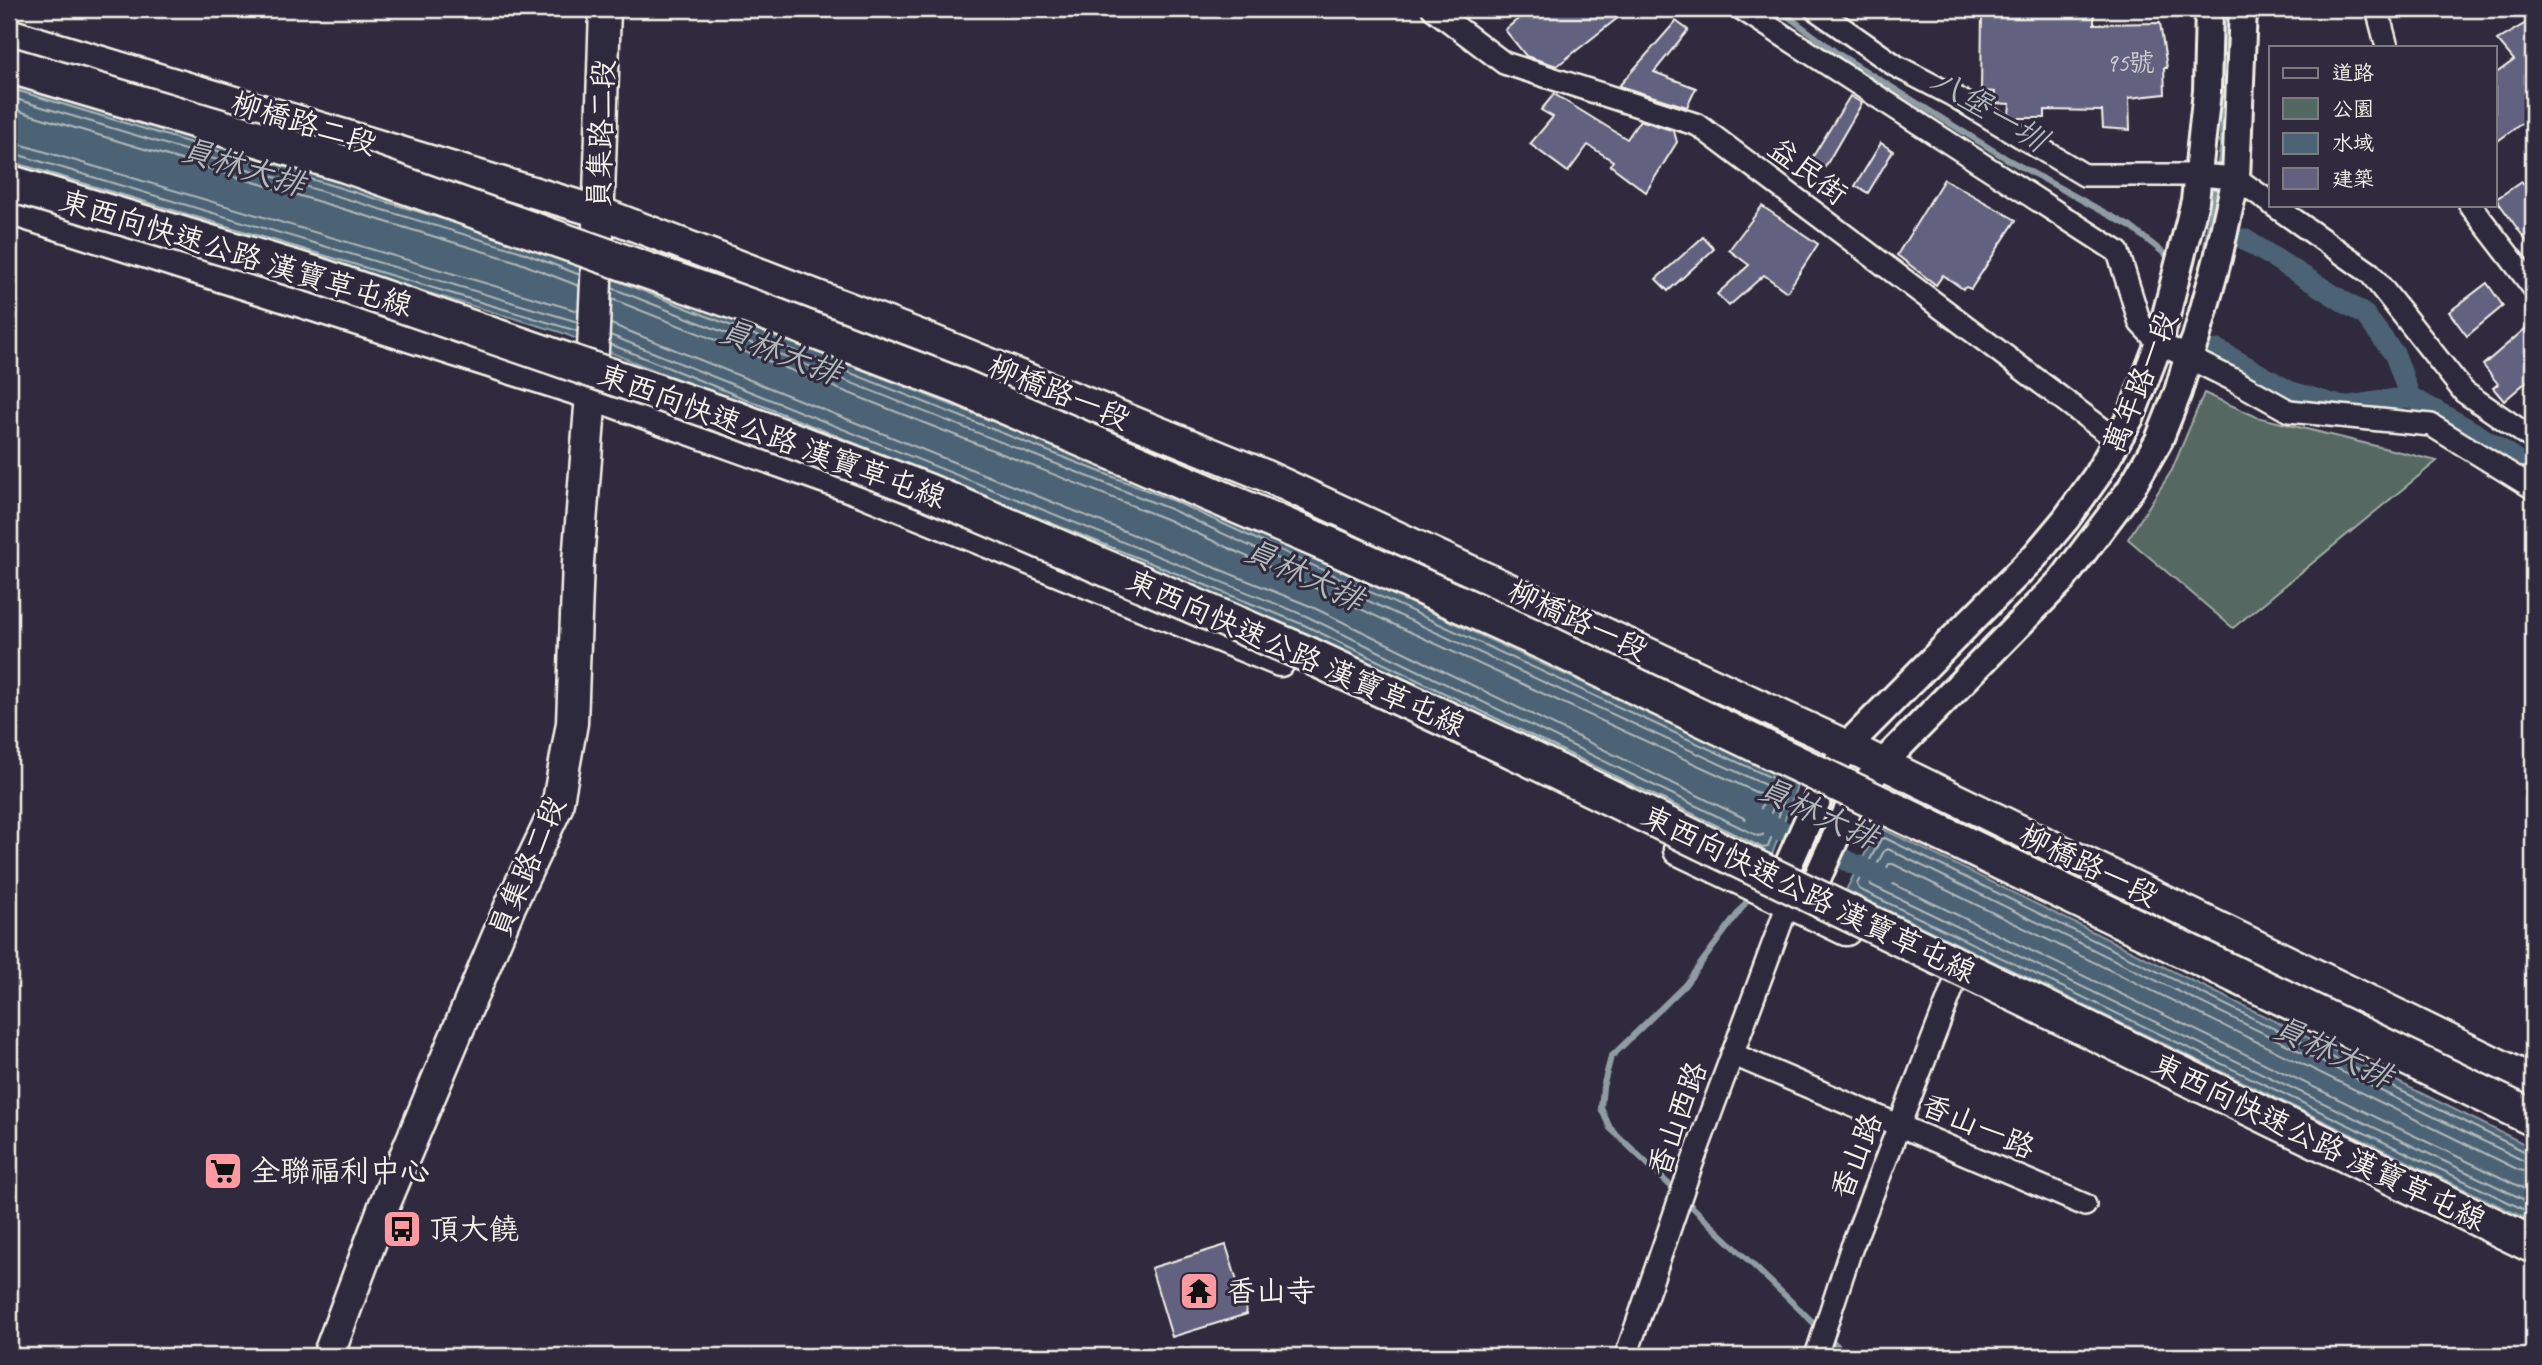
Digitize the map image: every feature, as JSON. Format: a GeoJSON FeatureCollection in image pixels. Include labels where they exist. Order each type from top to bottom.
{"type":"FeatureCollection","features":[{"type":"Feature","properties":{"kind":"highway"},"geometry":{"type":"LineString","coordinates":[[9,65],[356,169],[734,300],[959,386],[1341,550],[1544,642],[2533,1118]]}},
{"type":"Feature","properties":{"kind":"highway","name":"東西向快速公路 漢寶草屯線"},"geometry":{"type":"LineString","coordinates":[[9,183],[316,275],[738,420],[938,496],[1304,653],[1506,747],[2533,1245]]}},
{"type":"Feature","properties":{"kind":"main road","name":"員集路二段"},"geometry":{"type":"LineString","coordinates":[[328,1356],[386,1201],[512,904],[557,807],[572,723],[578,562],[591,394],[605,9]]}},
{"type":"Feature","properties":{"kind":"main road","name":"柳橋路二段"},"geometry":{"type":"LineString","coordinates":[[9,34],[599,212]]}},
{"type":"Feature","properties":{"kind":"main road"},"geometry":{"type":"LineString","coordinates":[[9,209],[591,394],[865,492],[1298,669],[1493,758],[1788,904],[1956,979],[2533,1262]]}},
{"type":"Feature","properties":{"kind":"main road","name":"柳橋路一段"},"geometry":{"type":"LineString","coordinates":[[599,212],[919,335],[1264,475],[1847,746],[2533,1081]]}},
{"type":"Feature","properties":{"kind":"street","name":"益民街"},"geometry":{"type":"LineString","coordinates":[[1433,9],[1504,63],[1698,125],[2117,440]]}},
{"type":"Feature","properties":{"kind":"street"},"geometry":{"type":"LineString","coordinates":[[1742,9],[2118,252],[2140,324],[2192,348],[2289,411],[2431,425],[2533,488]]}},
{"type":"Feature","properties":{"kind":"street"},"geometry":{"type":"LineString","coordinates":[[1815,9],[1896,66],[1952,96],[2084,175],[2196,188],[2236,178],[2269,202]]}},
{"type":"Feature","properties":{"kind":"street","name":"萬年路一段"},"geometry":{"type":"LineString","coordinates":[[1788,904],[1786,870],[1823,787],[1847,746],[2035,556],[2066,519],[2117,440],[2146,381],[2162,332],[2196,188],[2207,91],[2209,9]]}},
{"type":"Feature","properties":{"kind":"street","name":"萬年路一段"},"geometry":{"type":"LineString","coordinates":[[1788,904],[1815,883],[1852,801],[1882,764],[2063,579],[2098,536],[2159,440],[2192,348],[2236,178],[2243,9]]}},
{"type":"Feature","properties":{"kind":"street"},"geometry":{"type":"LineString","coordinates":[[2376,9],[2387,46]]}},
{"type":"Feature","properties":{"kind":"street"},"geometry":{"type":"LineString","coordinates":[[2275,206],[2370,273],[2465,392],[2533,439]]}},
{"type":"Feature","properties":{"kind":"street"},"geometry":{"type":"LineString","coordinates":[[2471,206],[2533,287]]}},
{"type":"Feature","properties":{"kind":"street","name":"香山西路"},"geometry":{"type":"LineString","coordinates":[[1626,1356],[1690,1169],[1788,904]]}},
{"type":"Feature","properties":{"kind":"street","name":"香山路"},"geometry":{"type":"LineString","coordinates":[[1816,1356],[1850,1252],[1956,979]]}},
{"type":"Feature","properties":{"kind":"street","name":"香山一路"},"geometry":{"type":"LineString","coordinates":[[1732,1054],[2085,1205]]}},
{"type":"Feature","properties":{"kind":"green space"},"geometry":{"type":"Polygon","coordinates":[[[2204,393],[2257,417],[2437,461],[2233,628],[2128,539],[2172,470],[2204,393]]]}},
{"type":"Feature","properties":{"kind":"water"},"geometry":{"type":"Polygon","coordinates":[[[9,81],[524,236],[1176,494],[1798,783],[1770,860],[1299,630],[560,332],[9,167],[9,81]]]}},
{"type":"Feature","properties":{"kind":"water"},"geometry":{"type":"Polygon","coordinates":[[[1879,827],[2533,1148],[2533,1222],[1846,890],[1879,827]]]}},
{"type":"Feature","properties":{"kind":"building"},"geometry":{"type":"Polygon","coordinates":[[[1530,9],[1629,9],[1557,66],[1526,56],[1505,30],[1530,9]]]}},
{"type":"Feature","properties":{"kind":"building"},"geometry":{"type":"Polygon","coordinates":[[[1982,9],[2094,9],[2094,24],[2160,23],[2167,68],[2164,68],[2165,94],[2129,98],[2130,130],[2103,128],[2102,111],[2045,110],[2045,118],[2015,118],[2009,114],[2010,104],[1994,103],[1995,92],[1981,91],[1982,9]]]}},
{"type":"Feature","properties":{"kind":"building"},"geometry":{"type":"Polygon","coordinates":[[[2533,19],[2533,115],[2496,142],[2496,73],[2514,60],[2497,40],[2533,19]]]}},
{"type":"Feature","properties":{"kind":"building"},"geometry":{"type":"Polygon","coordinates":[[[1676,21],[1688,30],[1654,72],[1696,88],[1687,107],[1619,86],[1676,21]]]}},
{"type":"Feature","properties":{"kind":"building"},"geometry":{"type":"Polygon","coordinates":[[[1554,94],[1627,139],[1640,120],[1674,131],[1677,142],[1646,192],[1610,165],[1613,161],[1588,145],[1568,172],[1530,144],[1553,117],[1541,110],[1554,94]]]}},
{"type":"Feature","properties":{"kind":"building"},"geometry":{"type":"Polygon","coordinates":[[[1850,96],[1862,103],[1825,167],[1812,158],[1850,96]]]}},
{"type":"Feature","properties":{"kind":"building"},"geometry":{"type":"Polygon","coordinates":[[[1881,143],[1893,151],[1868,193],[1855,186],[1881,143]]]}},
{"type":"Feature","properties":{"kind":"building"},"geometry":{"type":"Polygon","coordinates":[[[2533,177],[2533,250],[2496,199],[2521,182],[2524,185],[2533,177]]]}},
{"type":"Feature","properties":{"kind":"building"},"geometry":{"type":"Polygon","coordinates":[[[1944,179],[2016,220],[1971,289],[1963,289],[1943,275],[1936,285],[1897,255],[1944,179]]]}},
{"type":"Feature","properties":{"kind":"building"},"geometry":{"type":"Polygon","coordinates":[[[1762,206],[1818,244],[1787,292],[1764,275],[1729,306],[1717,294],[1749,265],[1729,250],[1762,206]]]}},
{"type":"Feature","properties":{"kind":"building"},"geometry":{"type":"Polygon","coordinates":[[[1703,237],[1714,249],[1668,291],[1656,279],[1703,237]]]}},
{"type":"Feature","properties":{"kind":"building"},"geometry":{"type":"Polygon","coordinates":[[[2487,283],[2503,306],[2467,336],[2449,312],[2487,283]]]}},
{"type":"Feature","properties":{"kind":"building"},"geometry":{"type":"Polygon","coordinates":[[[2533,322],[2533,376],[2504,401],[2493,388],[2498,384],[2483,365],[2533,322]]]}},
{"type":"Feature","properties":{"kind":"building","name":"香山寺"},"geometry":{"type":"Polygon","coordinates":[[[1226,1245],[1247,1314],[1172,1337],[1151,1268],[1226,1245]]]}},
{"type":"Feature","properties":{"kind":"waterway","name":"八堡一圳"},"geometry":{"type":"LineString","coordinates":[[1778,9],[1837,53],[2007,159],[2131,227],[2171,259]]}},
{"type":"Feature","properties":{"kind":"waterway"},"geometry":{"type":"LineString","coordinates":[[2206,248],[2222,148],[2225,9]]}},
{"type":"Feature","properties":{"kind":"waterway","name":"八堡一圳"},"geometry":{"type":"LineString","coordinates":[[2244,239],[2365,315],[2395,355],[2410,397],[2458,423],[2533,472]]}},
{"type":"Feature","properties":{"kind":"waterway","name":"八堡一圳"},"geometry":{"type":"LineString","coordinates":[[2218,350],[2289,391],[2343,407],[2410,397]]}},
{"type":"Feature","properties":{"kind":"waterway","name":"員林大排"},"geometry":{"type":"LineString","coordinates":[[1757,819],[1884,878]]}},
{"type":"Feature","properties":{"kind":"waterway"},"geometry":{"type":"LineString","coordinates":[[1678,1193],[1610,1128],[1601,1108],[1603,1087],[1611,1057],[1685,985],[1747,901]]}},
{"type":"Feature","properties":{"kind":"waterway"},"geometry":{"type":"LineString","coordinates":[[1685,1200],[1819,1328]]}},
{"type":"Feature","properties":{"kind":"waterway"},"geometry":{"type":"LineString","coordinates":[[1827,1336],[1848,1356]]}},
{"type":"Feature","properties":{"kind":"place","name":"全聯福利中心"},"geometry":{"type":"Point","coordinates":[223,1171]}},
{"type":"Feature","properties":{"kind":"place","name":"頂大饒"},"geometry":{"type":"Point","coordinates":[402,1229]}},
{"type":"Feature","properties":{"kind":"place","name":"香山寺"},"geometry":{"type":"Point","coordinates":[1199,1291]}}]}
